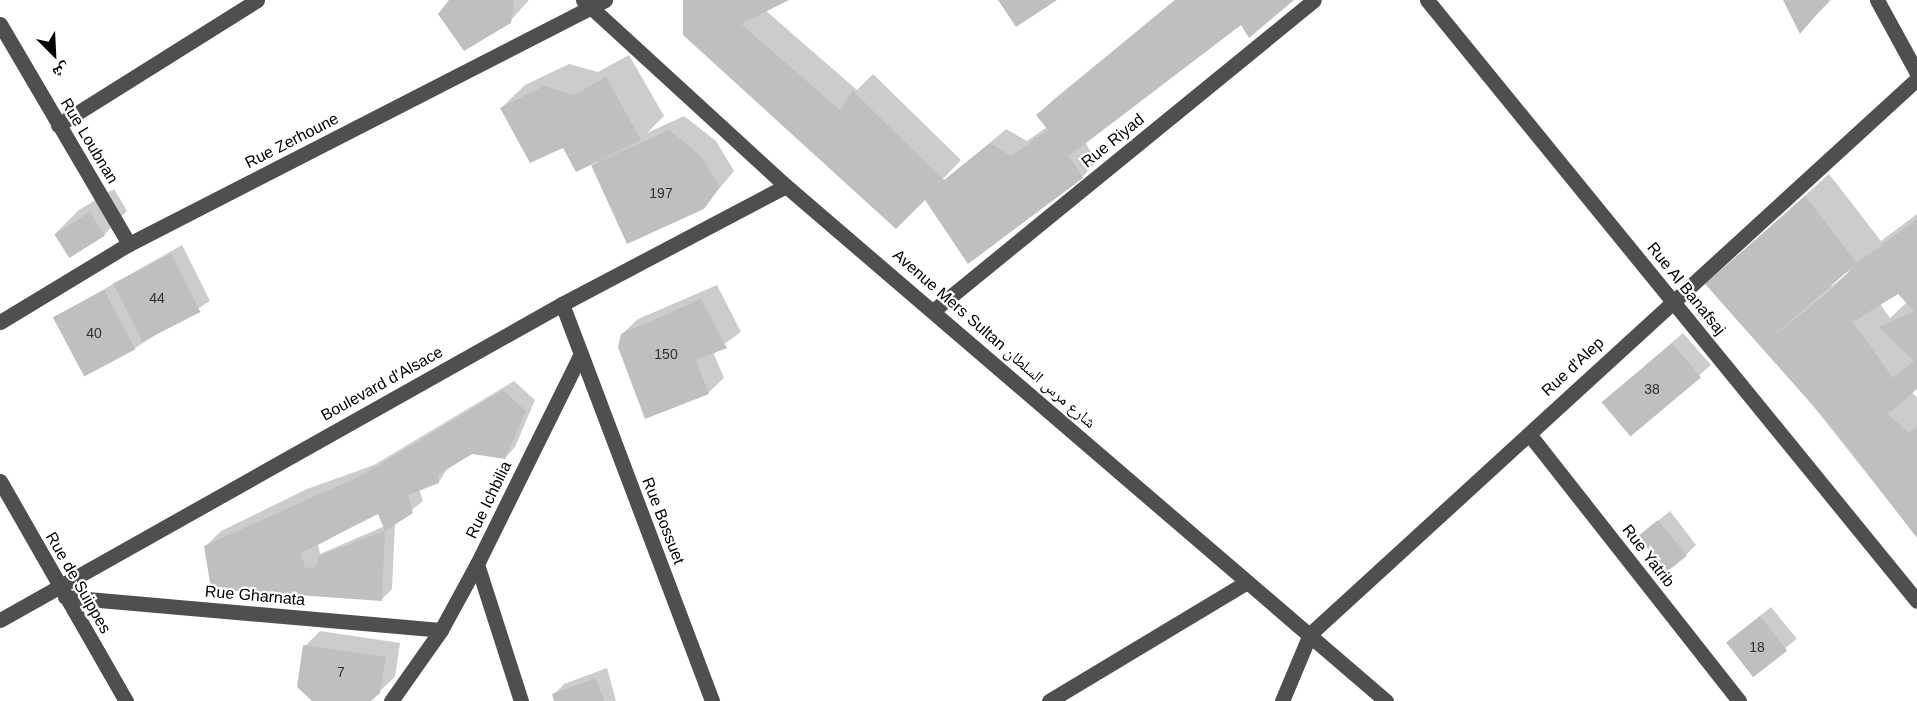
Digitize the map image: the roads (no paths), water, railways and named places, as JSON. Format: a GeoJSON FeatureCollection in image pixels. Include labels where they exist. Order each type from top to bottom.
{"type":"FeatureCollection","features":[{"type":"Feature","properties":{"kind":"street"},"geometry":{"type":"LineString","coordinates":[[58,125],[257,0]]}},
{"type":"Feature","properties":{"kind":"street","name":"Rue Riyad"},"geometry":{"type":"LineString","coordinates":[[934,310],[1314,0]]}},
{"type":"Feature","properties":{"kind":"street","name":"Rue Al Banafsaj"},"geometry":{"type":"LineString","coordinates":[[1427,0],[1917,601]]}},
{"type":"Feature","properties":{"kind":"street"},"geometry":{"type":"LineString","coordinates":[[1877,0],[1917,73]]}},
{"type":"Feature","properties":{"kind":"street","name":"Avenue Mers Sultan شارع مرس السلطان"},"geometry":{"type":"LineString","coordinates":[[593,2],[786,186],[934,310],[1386,701]]}},
{"type":"Feature","properties":{"kind":"street","name":"Rue Zerhoune"},"geometry":{"type":"LineString","coordinates":[[0,322],[129,244],[593,2]]}},
{"type":"Feature","properties":{"kind":"street","name":"Rue Loubnan"},"geometry":{"type":"LineString","coordinates":[[0,24],[129,244]]}},
{"type":"Feature","properties":{"kind":"street","name":"Rue d'Alep"},"geometry":{"type":"LineString","coordinates":[[1282,701],[1310,634],[1529,434],[1671,300],[1917,79]]}},
{"type":"Feature","properties":{"kind":"street","name":"Boulevard d'Alsace"},"geometry":{"type":"LineString","coordinates":[[0,620],[62,592],[562,304],[786,186]]}},
{"type":"Feature","properties":{"kind":"street"},"geometry":{"type":"LineString","coordinates":[[562,304],[581,354]]}},
{"type":"Feature","properties":{"kind":"street","name":"Rue Ichbilia"},"geometry":{"type":"LineString","coordinates":[[391,701],[441,630],[477,564],[581,354]]}},
{"type":"Feature","properties":{"kind":"street","name":"Rue Bossuet"},"geometry":{"type":"LineString","coordinates":[[581,354],[712,701]]}},
{"type":"Feature","properties":{"kind":"street","name":"Rue Yatrib"},"geometry":{"type":"LineString","coordinates":[[1529,434],[1739,701]]}},
{"type":"Feature","properties":{"kind":"street","name":"Rue de Suippes"},"geometry":{"type":"LineString","coordinates":[[0,482],[126,701]]}},
{"type":"Feature","properties":{"kind":"street"},"geometry":{"type":"LineString","coordinates":[[477,564],[521,701]]}},
{"type":"Feature","properties":{"kind":"street"},"geometry":{"type":"LineString","coordinates":[[1049,701],[1247,582]]}},
{"type":"Feature","properties":{"kind":"street","name":"Rue Gharnata"},"geometry":{"type":"LineString","coordinates":[[62,592],[441,630]]}}]}
